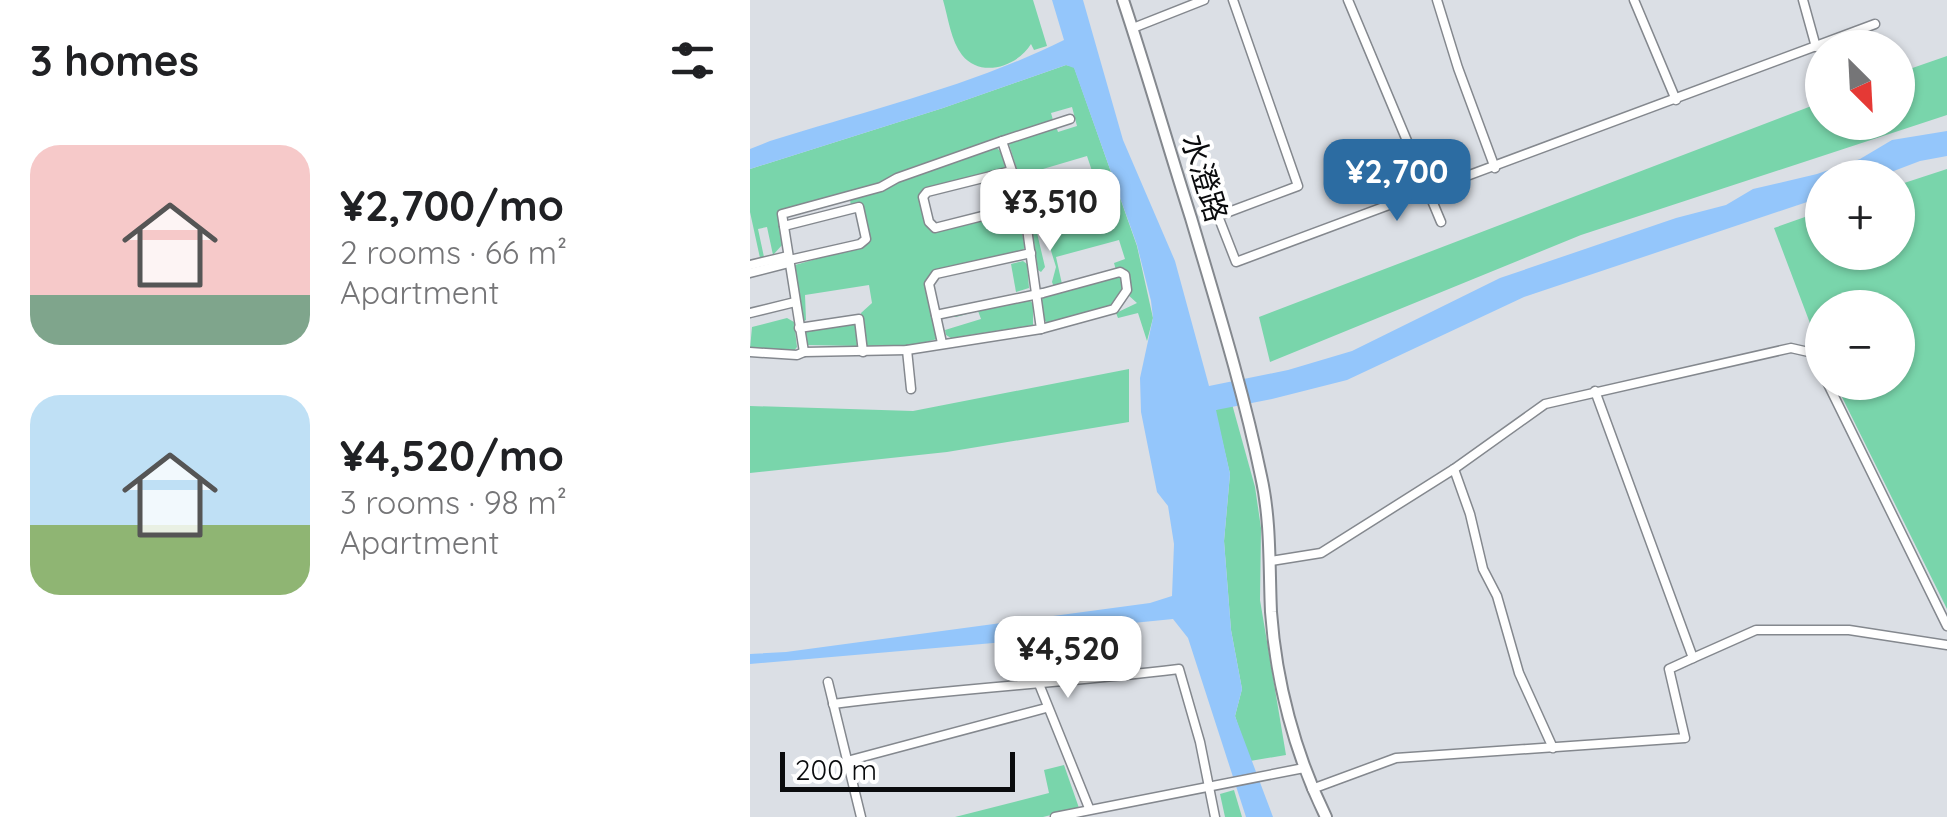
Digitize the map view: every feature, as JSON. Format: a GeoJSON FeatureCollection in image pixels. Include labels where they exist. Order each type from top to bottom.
{"type":"FeatureCollection","features":[{"type":"Feature","properties":{"kind":"street","name":"水澄路"},"geometry":{"type":"LineString","coordinates":[[1123,0],[1246,410],[1262,480],[1272,614],[1284,698],[1304,768],[1326,817]]}},
{"type":"Feature","properties":{"kind":"street"},"geometry":{"type":"LineString","coordinates":[[1132,28],[1204,0]]}},
{"type":"Feature","properties":{"kind":"street"},"geometry":{"type":"LineString","coordinates":[[1233,0],[1298,186],[1218,216],[1236,262],[1805,51]]}},
{"type":"Feature","properties":{"kind":"street"},"geometry":{"type":"LineString","coordinates":[[1348,0],[1441,222]]}},
{"type":"Feature","properties":{"kind":"street"},"geometry":{"type":"LineString","coordinates":[[1436,0],[1496,168]]}},
{"type":"Feature","properties":{"kind":"street"},"geometry":{"type":"LineString","coordinates":[[1634,0],[1676,100]]}},
{"type":"Feature","properties":{"kind":"street"},"geometry":{"type":"LineString","coordinates":[[1802,0],[1811,30]]}},
{"type":"Feature","properties":{"kind":"street"},"geometry":{"type":"LineString","coordinates":[[1860,30],[1875,24]]}},
{"type":"Feature","properties":{"kind":"street"},"geometry":{"type":"LineString","coordinates":[[804,352],[782,214],[881,187],[897,178],[1070,119]]}},
{"type":"Feature","properties":{"kind":"street"},"geometry":{"type":"LineString","coordinates":[[1002,141],[1024,207],[1041,329]]}},
{"type":"Feature","properties":{"kind":"street"},"geometry":{"type":"LineString","coordinates":[[1011,171],[926,192],[923,197],[929,222],[935,228],[1109,184]]}},
{"type":"Feature","properties":{"kind":"street"},"geometry":{"type":"LineString","coordinates":[[842,198],[845,210]]}},
{"type":"Feature","properties":{"kind":"street"},"geometry":{"type":"LineString","coordinates":[[750,273],[863,241],[865,232],[859,207],[784,226]]}},
{"type":"Feature","properties":{"kind":"street"},"geometry":{"type":"LineString","coordinates":[[942,343],[929,284],[936,274],[1031,253]]}},
{"type":"Feature","properties":{"kind":"street"},"geometry":{"type":"LineString","coordinates":[[750,265],[788,260]]}},
{"type":"Feature","properties":{"kind":"street"},"geometry":{"type":"LineString","coordinates":[[750,352],[797,355],[907,350],[1041,329],[1114,309],[1127,290],[1127,281],[1120,272],[936,315]]}},
{"type":"Feature","properties":{"kind":"street"},"geometry":{"type":"LineString","coordinates":[[750,313],[795,302]]}},
{"type":"Feature","properties":{"kind":"street"},"geometry":{"type":"LineString","coordinates":[[799,328],[859,319],[862,352]]}},
{"type":"Feature","properties":{"kind":"street"},"geometry":{"type":"LineString","coordinates":[[1271,562],[1321,553],[1454,469],[1545,404],[1791,348],[1805,351]]}},
{"type":"Feature","properties":{"kind":"street"},"geometry":{"type":"LineString","coordinates":[[907,350],[910,389]]}},
{"type":"Feature","properties":{"kind":"street"},"geometry":{"type":"LineString","coordinates":[[1596,390],[1693,658]]}},
{"type":"Feature","properties":{"kind":"street"},"geometry":{"type":"LineString","coordinates":[[1837,400],[1947,626]]}},
{"type":"Feature","properties":{"kind":"street"},"geometry":{"type":"LineString","coordinates":[[1454,469],[1519,673],[1553,748]]}},
{"type":"Feature","properties":{"kind":"street"},"geometry":{"type":"LineString","coordinates":[[1312,789],[1396,758],[1684,738],[1669,669],[1756,630],[1849,630],[1947,645]]}},
{"type":"Feature","properties":{"kind":"street"},"geometry":{"type":"LineString","coordinates":[[833,704],[1179,669],[1200,742],[1215,817]]}},
{"type":"Feature","properties":{"kind":"street"},"geometry":{"type":"LineString","coordinates":[[828,682],[861,817]]}},
{"type":"Feature","properties":{"kind":"street"},"geometry":{"type":"LineString","coordinates":[[1039,684],[1046,708],[1097,817]]}},
{"type":"Feature","properties":{"kind":"street"},"geometry":{"type":"LineString","coordinates":[[847,761],[1046,708]]}},
{"type":"Feature","properties":{"kind":"street"},"geometry":{"type":"LineString","coordinates":[[1055,817],[1304,768]]}},
{"type":"Feature","properties":{"kind":"green space"},"geometry":{"type":"Polygon","coordinates":[[[943,0],[1033,0],[1047,46],[1034,50],[1031,44],[1017,58],[999,67],[979,66],[958,49],[943,0]]]}},
{"type":"Feature","properties":{"kind":"green space"},"geometry":{"type":"Polygon","coordinates":[[[1947,56],[1947,115],[1915,125],[1915,67],[1947,56]]]}},
{"type":"Feature","properties":{"kind":"green space"},"geometry":{"type":"Polygon","coordinates":[[[1066,65],[1074,67],[1137,246],[1153,318],[1147,341],[1138,313],[1118,318],[1116,313],[1137,303],[1127,294],[1130,284],[1124,268],[1116,270],[1114,263],[1125,259],[1119,240],[1056,257],[1062,284],[1054,287],[1056,267],[1045,231],[1037,233],[1045,267],[1041,272],[1038,270],[1032,210],[1081,196],[1085,210],[1114,201],[1107,181],[1090,186],[1088,179],[1094,177],[1087,156],[1026,174],[1030,192],[1027,202],[1009,144],[1012,139],[1056,126],[1058,132],[1077,126],[1072,107],[1051,113],[1053,120],[910,168],[878,183],[778,211],[783,244],[773,255],[767,227],[758,229],[764,257],[760,258],[750,212],[750,169],[1066,65]]]}},
{"type":"Feature","properties":{"kind":"green space"},"geometry":{"type":"Polygon","coordinates":[[[1805,108],[1805,140],[1871,140],[1581,235],[1270,362],[1259,317],[1805,108]]]}},
{"type":"Feature","properties":{"kind":"green space"},"geometry":{"type":"Polygon","coordinates":[[[997,148],[1005,167],[1002,171],[925,191],[929,227],[1017,212],[1025,247],[1021,253],[932,272],[926,286],[937,339],[915,345],[865,346],[861,313],[872,303],[869,285],[805,295],[806,320],[802,322],[795,265],[862,246],[867,229],[861,204],[851,206],[850,200],[997,148]]]}},
{"type":"Feature","properties":{"kind":"green space"},"geometry":{"type":"Polygon","coordinates":[[[1947,169],[1947,609],[1843,400],[1915,400],[1915,290],[1805,290],[1805,310],[1774,228],[1805,217],[1805,270],[1915,270],[1915,179],[1947,169]]]}},
{"type":"Feature","properties":{"kind":"green space"},"geometry":{"type":"Polygon","coordinates":[[[1006,178],[1015,202],[1000,208],[994,181],[1006,178]]]}},
{"type":"Feature","properties":{"kind":"green space"},"geometry":{"type":"Polygon","coordinates":[[[1011,264],[1027,264],[1029,288],[1016,292],[1011,264]]]}},
{"type":"Feature","properties":{"kind":"green space"},"geometry":{"type":"Polygon","coordinates":[[[1118,274],[1125,288],[1112,307],[1049,324],[1044,320],[1040,302],[1046,295],[1118,274]]]}},
{"type":"Feature","properties":{"kind":"green space"},"geometry":{"type":"Polygon","coordinates":[[[1027,297],[1033,304],[1033,325],[951,338],[946,335],[945,330],[981,319],[978,311],[941,316],[1027,297]]]}},
{"type":"Feature","properties":{"kind":"green space"},"geometry":{"type":"Polygon","coordinates":[[[787,318],[794,322],[797,347],[793,352],[750,349],[752,327],[787,318]]]}},
{"type":"Feature","properties":{"kind":"green space"},"geometry":{"type":"Polygon","coordinates":[[[855,323],[857,346],[807,345],[805,331],[809,328],[855,323]]]}},
{"type":"Feature","properties":{"kind":"green space"},"geometry":{"type":"Polygon","coordinates":[[[1129,369],[1129,422],[947,452],[750,473],[750,406],[913,411],[1129,369]]]}},
{"type":"Feature","properties":{"kind":"green space"},"geometry":{"type":"Polygon","coordinates":[[[1232,404],[1255,487],[1261,528],[1260,600],[1286,755],[1250,761],[1235,716],[1242,689],[1231,630],[1224,541],[1230,474],[1215,410],[1232,404]]]}},
{"type":"Feature","properties":{"kind":"green space"},"geometry":{"type":"Polygon","coordinates":[[[1064,765],[1079,808],[1043,817],[955,817],[1049,793],[1044,770],[1064,765]]]}},
{"type":"Feature","properties":{"kind":"green space"},"geometry":{"type":"Polygon","coordinates":[[[1234,790],[1242,817],[1225,817],[1220,794],[1234,790]]]}},
{"type":"Feature","properties":{"kind":"water"},"geometry":{"type":"Polygon","coordinates":[[[1052,0],[1083,0],[1123,140],[1175,261],[1209,386],[1288,370],[1352,351],[1500,278],[1726,205],[1753,189],[1805,177],[1805,203],[1524,297],[1347,380],[1216,410],[1230,474],[1224,541],[1231,630],[1242,689],[1235,716],[1273,817],[1246,817],[1188,638],[1173,619],[1005,642],[750,664],[750,654],[1150,603],[1172,596],[1174,544],[1168,506],[1157,492],[1141,412],[1140,378],[1153,318],[1151,301],[1137,245],[1074,68],[1066,65],[750,169],[750,149],[956,84],[1064,40],[1052,0]]]}},
{"type":"Feature","properties":{"kind":"water"},"geometry":{"type":"Polygon","coordinates":[[[1947,131],[1947,156],[1920,161],[1857,160],[1892,140],[1915,140],[1915,136],[1947,131]]]}}]}
